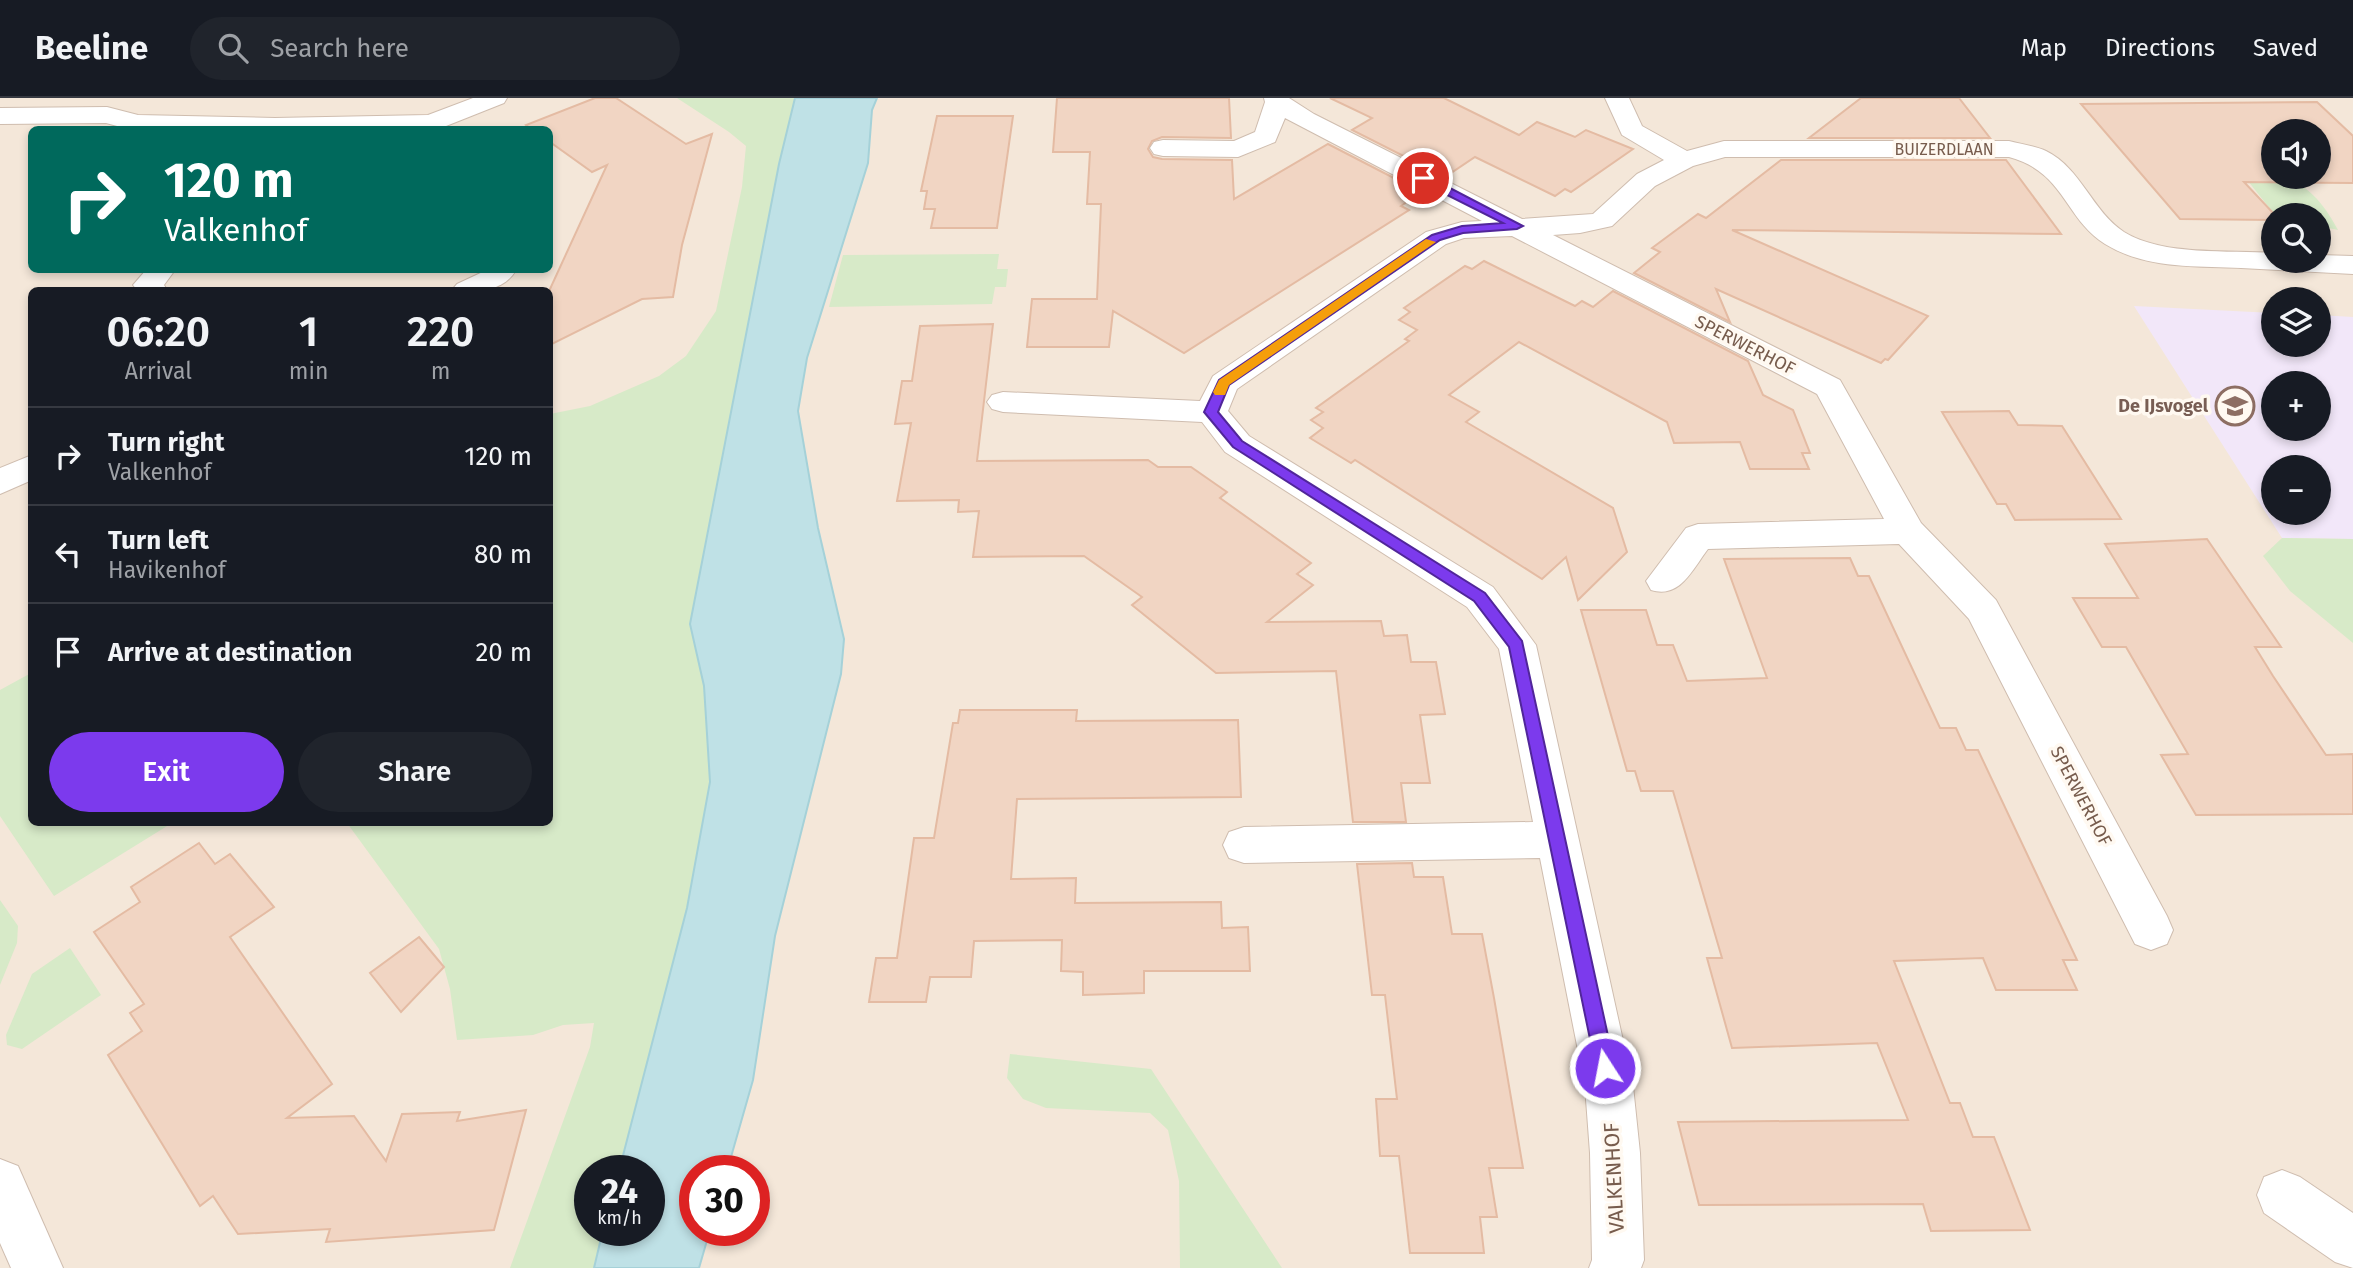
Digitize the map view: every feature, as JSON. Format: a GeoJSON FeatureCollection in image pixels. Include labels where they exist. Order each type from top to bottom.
{"type":"FeatureCollection","features":[{"type":"Feature","properties":{"kind":"street"},"geometry":{"type":"LineString","coordinates":[[436,126],[495,98]]}},
{"type":"Feature","properties":{"kind":"street"},"geometry":{"type":"LineString","coordinates":[[1617,98],[1631,130],[1684,160]]}},
{"type":"Feature","properties":{"kind":"street"},"geometry":{"type":"LineString","coordinates":[[1163,148],[1238,149],[1266,137],[1277,100]]}},
{"type":"Feature","properties":{"kind":"street","name":"SPERWERHOF"},"geometry":{"type":"LineString","coordinates":[[1277,100],[1829,387],[1908,531],[1983,610],[2151,930]]}},
{"type":"Feature","properties":{"kind":"street"},"geometry":{"type":"LineString","coordinates":[[0,116],[107,115],[137,123],[219,126]]}},
{"type":"Feature","properties":{"kind":"street","name":"BUIZERDLAAN"},"geometry":{"type":"LineString","coordinates":[[1517,226],[1580,225],[1602,220],[1646,180],[1684,160],[1724,149],[2009,149],[2036,156],[2061,174],[2101,227],[2116,239],[2148,253],[2353,265]]}},
{"type":"Feature","properties":{"kind":"street"},"geometry":{"type":"LineString","coordinates":[[1003,402],[1211,412],[1224,383],[1436,238],[1462,230],[1517,226]]}},
{"type":"Feature","properties":{"kind":"street"},"geometry":{"type":"LineString","coordinates":[[150,287],[148,285],[158,273]]}},
{"type":"Feature","properties":{"kind":"street"},"geometry":{"type":"LineString","coordinates":[[473,287],[500,273]]}},
{"type":"Feature","properties":{"kind":"street","name":"VALKENHOF"},"geometry":{"type":"LineString","coordinates":[[1211,412],[1237,444],[1479,597],[1517,645],[1609,1086],[1615,1153],[1618,1260],[1615,1268]]}},
{"type":"Feature","properties":{"kind":"street"},"geometry":{"type":"LineString","coordinates":[[0,482],[28,468]]}},
{"type":"Feature","properties":{"kind":"street"},"geometry":{"type":"LineString","coordinates":[[1664,581],[1698,537],[1908,531]]}},
{"type":"Feature","properties":{"kind":"street"},"geometry":{"type":"LineString","coordinates":[[1244,845],[1559,840]]}},
{"type":"Feature","properties":{"kind":"street"},"geometry":{"type":"LineString","coordinates":[[0,1184],[37,1268]]}},
{"type":"Feature","properties":{"kind":"street"},"geometry":{"type":"LineString","coordinates":[[2281,1195],[2353,1244]]}},
{"type":"Feature","properties":{"kind":"shaded area"},"geometry":{"type":"Polygon","coordinates":[[[0,98],[2353,98],[2353,1268],[0,1268],[0,98]]]}},
{"type":"Feature","properties":{"kind":"shaded area","name":"De IJsvogel"},"geometry":{"type":"Polygon","coordinates":[[[2134,306],[2261,312],[2261,357],[2331,357],[2331,316],[2353,317],[2353,539],[2282,538],[2274,525],[2331,525],[2331,455],[2261,455],[2261,505],[2134,306]]]}},
{"type":"Feature","properties":{"kind":"green space"},"geometry":{"type":"Polygon","coordinates":[[[677,98],[795,98],[779,164],[690,624],[704,686],[710,782],[687,908],[623,1155],[574,1155],[574,1246],[599,1246],[594,1268],[510,1268],[590,1047],[594,1023],[563,1025],[533,1035],[457,1040],[450,989],[439,949],[349,826],[553,826],[553,413],[590,406],[659,376],[686,356],[716,311],[742,187],[746,146],[677,98]]]}},
{"type":"Feature","properties":{"kind":"green space"},"geometry":{"type":"Polygon","coordinates":[[[2221,147],[2261,165],[2261,189],[2306,189],[2321,203],[2265,203],[2221,147]]]}},
{"type":"Feature","properties":{"kind":"green space"},"geometry":{"type":"Polygon","coordinates":[[[2331,218],[2338,230],[2331,229],[2331,218]]]}},
{"type":"Feature","properties":{"kind":"green space"},"geometry":{"type":"Polygon","coordinates":[[[999,254],[997,269],[1008,269],[1006,287],[995,287],[992,304],[829,307],[843,255],[999,254]]]}},
{"type":"Feature","properties":{"kind":"green space"},"geometry":{"type":"Polygon","coordinates":[[[2282,538],[2353,539],[2353,643],[2290,591],[2263,556],[2282,538]]]}},
{"type":"Feature","properties":{"kind":"green space"},"geometry":{"type":"Polygon","coordinates":[[[28,675],[28,826],[167,826],[54,896],[0,816],[0,690],[28,675]]]}},
{"type":"Feature","properties":{"kind":"green space"},"geometry":{"type":"Polygon","coordinates":[[[0,900],[18,926],[17,943],[0,985],[0,900]]]}},
{"type":"Feature","properties":{"kind":"green space"},"geometry":{"type":"Polygon","coordinates":[[[70,948],[101,995],[22,1049],[7,1045],[6,1035],[32,974],[70,948]]]}},
{"type":"Feature","properties":{"kind":"green space"},"geometry":{"type":"Polygon","coordinates":[[[1010,1054],[1151,1069],[1282,1268],[1180,1268],[1179,1181],[1168,1130],[1150,1113],[1046,1108],[1023,1099],[1007,1078],[1010,1054]]]}},
{"type":"Feature","properties":{"kind":"water"},"geometry":{"type":"Polygon","coordinates":[[[795,98],[877,98],[872,110],[868,163],[807,358],[798,411],[818,528],[844,639],[841,674],[775,936],[753,1080],[732,1155],[679,1155],[679,1246],[705,1246],[699,1268],[594,1268],[599,1246],[665,1246],[665,1155],[623,1155],[687,908],[710,782],[704,686],[690,624],[779,164],[795,98]]]}},
{"type":"Feature","properties":{"kind":"building"},"geometry":{"type":"Polygon","coordinates":[[[595,98],[616,98],[686,144],[712,134],[682,245],[673,297],[642,299],[553,344],[551,287],[607,165],[592,172],[553,144],[553,126],[526,125],[595,98]]]}},
{"type":"Feature","properties":{"kind":"building"},"geometry":{"type":"Polygon","coordinates":[[[1057,98],[1229,98],[1231,138],[1162,137],[1152,141],[1148,149],[1153,157],[1162,159],[1232,160],[1234,199],[1328,144],[1421,192],[1401,206],[1409,210],[1184,353],[1113,311],[1109,347],[1027,347],[1032,299],[1097,299],[1101,204],[1087,204],[1090,152],[1053,152],[1057,98]]]}},
{"type":"Feature","properties":{"kind":"building"},"geometry":{"type":"Polygon","coordinates":[[[1330,98],[1444,98],[1519,135],[1537,122],[1575,137],[1586,130],[1633,149],[1571,192],[1565,189],[1555,196],[1475,157],[1445,177],[1352,130],[1372,118],[1330,98]]]}},
{"type":"Feature","properties":{"kind":"building"},"geometry":{"type":"Polygon","coordinates":[[[1861,98],[1959,98],[1990,138],[1809,138],[1861,98]]]}},
{"type":"Feature","properties":{"kind":"building"},"geometry":{"type":"Polygon","coordinates":[[[2317,102],[2353,136],[2353,183],[2331,183],[2331,119],[2261,119],[2261,182],[2244,182],[2264,203],[2261,203],[2261,220],[2180,219],[2081,104],[2317,102]]]}},
{"type":"Feature","properties":{"kind":"building"},"geometry":{"type":"Polygon","coordinates":[[[937,116],[1013,116],[997,228],[931,228],[935,209],[924,209],[927,191],[921,191],[937,116]]]}},
{"type":"Feature","properties":{"kind":"building"},"geometry":{"type":"Polygon","coordinates":[[[1781,160],[2006,160],[2061,234],[1732,230],[1928,316],[1888,360],[1885,359],[1881,363],[1716,289],[1730,322],[1634,273],[1660,252],[1652,248],[1698,214],[1706,218],[1781,160]]]}},
{"type":"Feature","properties":{"kind":"building"},"geometry":{"type":"Polygon","coordinates":[[[1484,261],[1575,306],[1582,301],[1593,307],[1613,291],[1748,361],[1763,395],[1793,410],[1810,453],[1802,453],[1809,469],[1750,469],[1740,442],[1674,443],[1667,422],[1519,342],[1449,395],[1479,412],[1466,422],[1613,508],[1627,552],[1578,600],[1566,557],[1542,579],[1355,460],[1351,463],[1310,438],[1323,428],[1311,420],[1323,412],[1316,408],[1409,341],[1405,339],[1417,330],[1399,320],[1410,312],[1404,308],[1465,266],[1472,269],[1484,261]]]}},
{"type":"Feature","properties":{"kind":"building"},"geometry":{"type":"Polygon","coordinates":[[[993,324],[977,461],[1148,460],[1158,467],[1191,467],[1227,492],[1220,498],[1311,563],[1297,574],[1313,585],[1267,622],[1381,621],[1384,636],[1407,635],[1411,662],[1436,662],[1445,714],[1420,715],[1430,783],[1401,783],[1406,822],[1353,822],[1336,671],[1216,673],[1132,605],[1142,597],[1084,556],[973,557],[979,511],[958,512],[959,500],[897,501],[911,423],[895,424],[902,381],[912,381],[920,326],[993,324]]]}},
{"type":"Feature","properties":{"kind":"building"},"geometry":{"type":"Polygon","coordinates":[[[2009,411],[2018,425],[2062,426],[2121,519],[2015,520],[2006,504],[1997,504],[1942,412],[2009,411]]]}},
{"type":"Feature","properties":{"kind":"building"},"geometry":{"type":"Polygon","coordinates":[[[2207,539],[2281,647],[2255,647],[2326,755],[2353,754],[2353,814],[2196,815],[2161,755],[2188,754],[2126,647],[2102,647],[2073,598],[2138,598],[2105,544],[2207,539]]]}},
{"type":"Feature","properties":{"kind":"building"},"geometry":{"type":"Polygon","coordinates":[[[1850,558],[1858,576],[1869,576],[1940,728],[1956,728],[1966,750],[1978,750],[2077,960],[2063,960],[2077,990],[1996,990],[1983,958],[1894,961],[1950,1103],[1960,1103],[1973,1137],[1994,1137],[2030,1230],[1931,1231],[1923,1204],[1699,1205],[1678,1122],[1908,1120],[1877,1043],[1732,1048],[1707,958],[1722,958],[1673,791],[1641,791],[1635,771],[1627,771],[1581,610],[1646,610],[1657,645],[1673,645],[1687,681],[1767,678],[1724,559],[1850,558]]]}},
{"type":"Feature","properties":{"kind":"building"},"geometry":{"type":"Polygon","coordinates":[[[960,710],[1077,710],[1076,721],[1238,720],[1241,797],[1017,799],[1011,879],[1076,878],[1075,903],[1221,902],[1222,928],[1248,927],[1250,971],[1144,971],[1144,993],[1083,995],[1083,972],[1061,971],[1062,940],[974,941],[971,977],[930,977],[926,1002],[869,1002],[876,958],[897,958],[914,838],[934,838],[953,723],[958,723],[960,710]]]}},
{"type":"Feature","properties":{"kind":"building"},"geometry":{"type":"Polygon","coordinates":[[[199,843],[215,864],[230,854],[274,907],[230,937],[332,1084],[287,1118],[354,1116],[386,1161],[402,1114],[460,1112],[457,1121],[526,1110],[494,1230],[326,1242],[330,1229],[238,1234],[213,1196],[200,1206],[108,1055],[142,1031],[130,1013],[144,1004],[94,932],[140,902],[131,887],[199,843]]]}},
{"type":"Feature","properties":{"kind":"building"},"geometry":{"type":"Polygon","coordinates":[[[1412,863],[1414,877],[1443,877],[1452,934],[1482,934],[1494,998],[1523,1168],[1489,1168],[1497,1217],[1480,1217],[1484,1253],[1410,1253],[1399,1156],[1380,1156],[1376,1099],[1397,1099],[1385,995],[1372,995],[1357,864],[1412,863]]]}},
{"type":"Feature","properties":{"kind":"building"},"geometry":{"type":"Polygon","coordinates":[[[419,937],[444,967],[401,1012],[370,973],[419,937]]]}},
{"type":"Feature","properties":{"kind":"slow traffic"},"geometry":{"type":"LineString","coordinates":[[1220,392],[1224,383],[1430,242]]}},
{"type":"Feature","properties":{"kind":"place","name":"De IJsvogel"},"geometry":{"type":"Point","coordinates":[2235,406]}},
{"type":"Feature","properties":{"kind":"route"},"geometry":{"type":"LineString","coordinates":[[1423,178],[1517,226],[1462,230],[1436,238],[1224,383],[1211,412],[1237,444],[1479,597],[1517,645],[1605,1068]]}}]}
